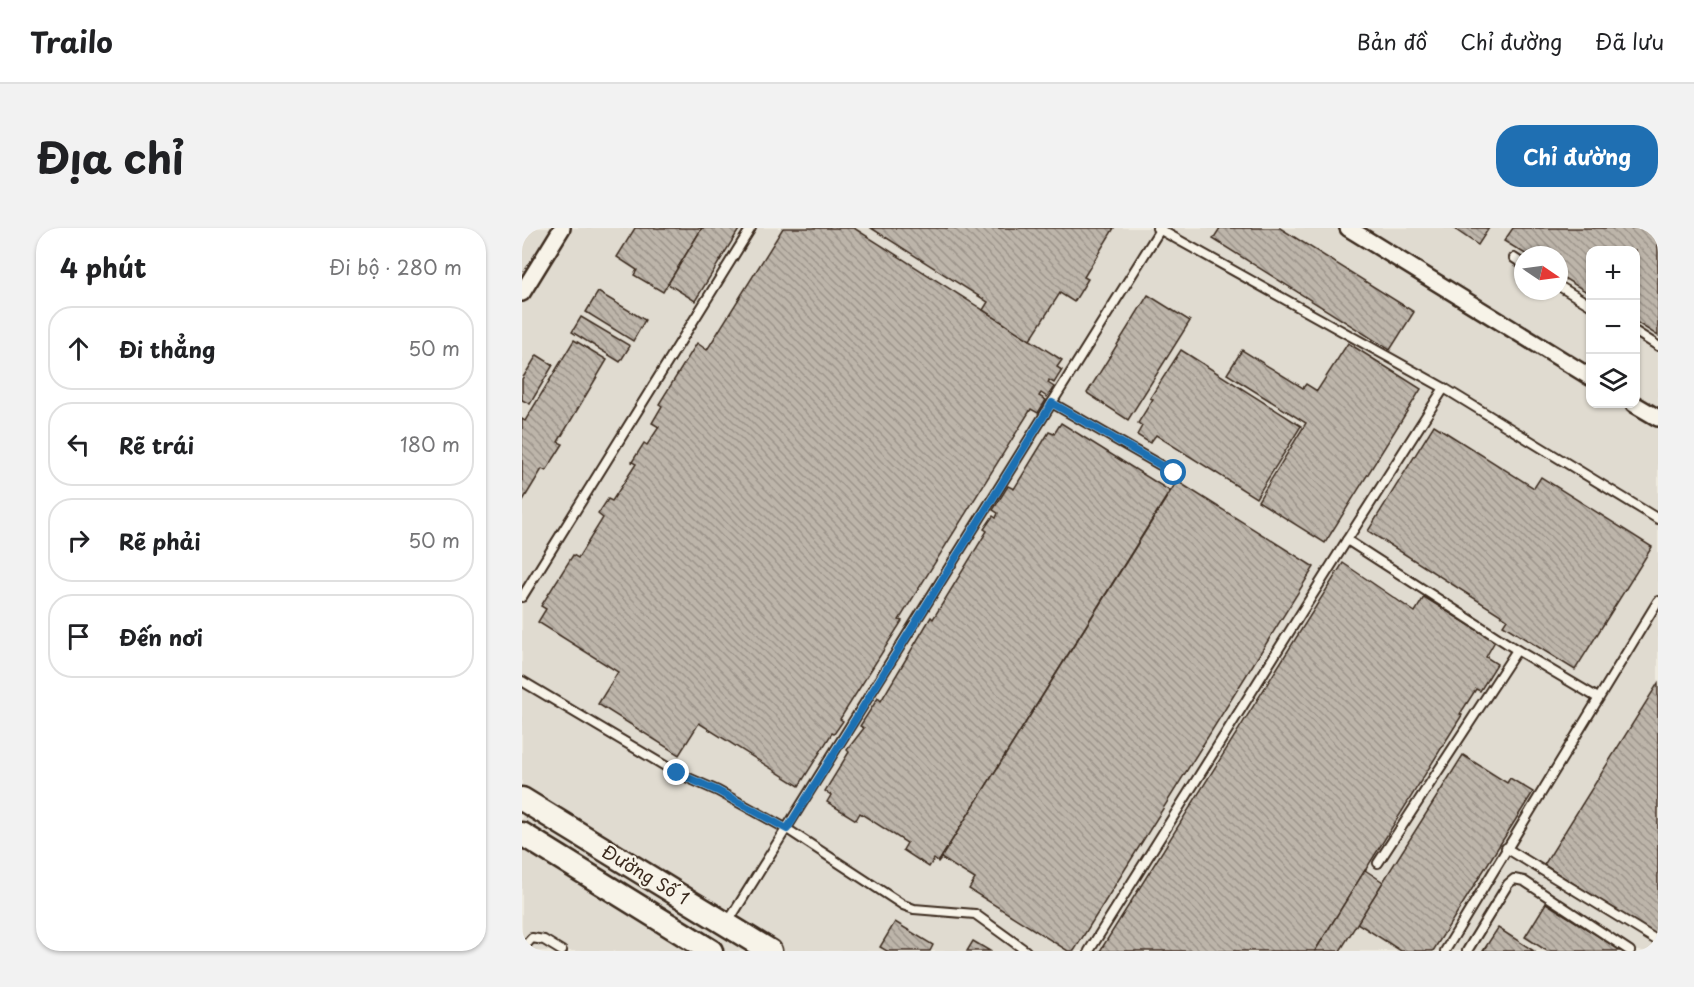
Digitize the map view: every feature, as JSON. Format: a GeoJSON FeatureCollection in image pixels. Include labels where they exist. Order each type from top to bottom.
{"type":"FeatureCollection","features":[{"type":"Feature","properties":{"kind":"street"},"geometry":{"type":"LineString","coordinates":[[522,293],[562,228]]}},
{"type":"Feature","properties":{"kind":"street"},"geometry":{"type":"LineString","coordinates":[[1348,228],[1368,237],[1586,374]]}},
{"type":"Feature","properties":{"kind":"street"},"geometry":{"type":"LineString","coordinates":[[1640,408],[1658,418]]}},
{"type":"Feature","properties":{"kind":"street","name":"Đường Số 1"},"geometry":{"type":"LineString","coordinates":[[522,799],[770,951]]}},
{"type":"Feature","properties":{"kind":"street","name":"Đường Số 1"},"geometry":{"type":"LineString","coordinates":[[522,834],[711,951]]}},
{"type":"Feature","properties":{"kind":"lane"},"geometry":{"type":"LineString","coordinates":[[522,597],[751,228]]}},
{"type":"Feature","properties":{"kind":"lane"},"geometry":{"type":"LineString","coordinates":[[728,924],[1159,229],[1444,388],[1658,519]]}},
{"type":"Feature","properties":{"kind":"lane"},"geometry":{"type":"LineString","coordinates":[[1568,292],[1586,303]]}},
{"type":"Feature","properties":{"kind":"lane"},"geometry":{"type":"LineString","coordinates":[[1640,335],[1658,346]]}},
{"type":"Feature","properties":{"kind":"lane"},"geometry":{"type":"LineString","coordinates":[[1089,951],[1444,388]]}},
{"type":"Feature","properties":{"kind":"lane"},"geometry":{"type":"LineString","coordinates":[[1052,403],[1174,473]]}},
{"type":"Feature","properties":{"kind":"lane"},"geometry":{"type":"LineString","coordinates":[[1347,540],[1517,650],[1598,698]]}},
{"type":"Feature","properties":{"kind":"lane"},"geometry":{"type":"LineString","coordinates":[[1445,951],[1658,601]]}},
{"type":"Feature","properties":{"kind":"lane"},"geometry":{"type":"LineString","coordinates":[[1378,863],[1517,650]]}},
{"type":"Feature","properties":{"kind":"lane"},"geometry":{"type":"LineString","coordinates":[[522,681],[677,773],[718,791],[787,829],[903,905],[914,909],[975,914],[1026,951]]}},
{"type":"Feature","properties":{"kind":"lane"},"geometry":{"type":"LineString","coordinates":[[1506,848],[1658,941]]}},
{"type":"Feature","properties":{"kind":"lane"},"geometry":{"type":"LineString","coordinates":[[1467,951],[1508,884],[1514,879],[1524,880],[1630,951]]}},
{"type":"Feature","properties":{"kind":"lane"},"geometry":{"type":"LineString","coordinates":[[522,949],[532,939],[544,940],[562,951]]}},
{"type":"Feature","properties":{"kind":"shaded area"},"geometry":{"type":"Polygon","coordinates":[[[522,228],[1658,228],[1658,951],[522,951],[522,228]]]}},
{"type":"Feature","properties":{"kind":"building"},"geometry":{"type":"Polygon","coordinates":[[[635,228],[702,228],[663,292],[634,275],[637,270],[617,257],[635,228]]]}},
{"type":"Feature","properties":{"kind":"building"},"geometry":{"type":"Polygon","coordinates":[[[702,228],[740,228],[695,301],[668,284],[702,228]]]}},
{"type":"Feature","properties":{"kind":"building"},"geometry":{"type":"Polygon","coordinates":[[[783,228],[854,228],[1062,360],[1057,367],[1062,370],[1054,383],[1049,380],[1048,383],[1054,387],[1047,397],[1041,393],[1039,396],[1046,400],[1038,413],[1031,409],[899,620],[902,621],[840,719],[843,721],[834,734],[832,733],[799,786],[699,723],[679,755],[598,704],[618,672],[538,622],[546,609],[541,606],[573,555],[578,558],[603,518],[598,514],[608,499],[612,501],[636,464],[632,462],[644,443],[647,445],[659,427],[652,423],[662,406],[659,404],[697,343],[707,350],[783,228]]]}},
{"type":"Feature","properties":{"kind":"building"},"geometry":{"type":"Polygon","coordinates":[[[871,228],[1114,228],[1084,277],[1088,279],[1074,302],[1060,293],[1030,340],[983,310],[988,302],[871,228]]]}},
{"type":"Feature","properties":{"kind":"building"},"geometry":{"type":"Polygon","coordinates":[[[1220,228],[1280,228],[1414,312],[1390,350],[1213,239],[1220,228]]]}},
{"type":"Feature","properties":{"kind":"building"},"geometry":{"type":"Polygon","coordinates":[[[1453,228],[1489,228],[1478,245],[1453,228]]]}},
{"type":"Feature","properties":{"kind":"building"},"geometry":{"type":"Polygon","coordinates":[[[1513,228],[1658,228],[1658,336],[1640,325],[1640,246],[1586,246],[1586,292],[1568,281],[1568,246],[1514,247],[1504,241],[1513,228]]]}},
{"type":"Feature","properties":{"kind":"building"},"geometry":{"type":"Polygon","coordinates":[[[598,292],[645,320],[633,341],[586,312],[598,292]]]}},
{"type":"Feature","properties":{"kind":"building"},"geometry":{"type":"Polygon","coordinates":[[[1148,295],[1190,321],[1128,420],[1087,393],[1148,295]]]}},
{"type":"Feature","properties":{"kind":"building"},"geometry":{"type":"Polygon","coordinates":[[[581,317],[630,346],[620,362],[572,332],[581,317]]]}},
{"type":"Feature","properties":{"kind":"building"},"geometry":{"type":"Polygon","coordinates":[[[574,340],[607,360],[558,442],[563,444],[546,471],[542,469],[522,502],[522,419],[525,421],[574,340]]]}},
{"type":"Feature","properties":{"kind":"building"},"geometry":{"type":"Polygon","coordinates":[[[1348,343],[1421,389],[1325,543],[1258,501],[1306,423],[1227,374],[1242,350],[1303,388],[1306,384],[1317,391],[1348,343]]]}},
{"type":"Feature","properties":{"kind":"building"},"geometry":{"type":"Polygon","coordinates":[[[1181,350],[1301,426],[1256,498],[1156,435],[1150,443],[1137,435],[1142,426],[1138,423],[1153,399],[1150,398],[1181,350]]]}},
{"type":"Feature","properties":{"kind":"building"},"geometry":{"type":"Polygon","coordinates":[[[537,355],[553,365],[530,404],[522,400],[522,379],[537,355]]]}},
{"type":"Feature","properties":{"kind":"building"},"geometry":{"type":"Polygon","coordinates":[[[1061,423],[1170,491],[941,858],[938,862],[934,859],[929,867],[903,850],[907,843],[860,813],[856,820],[827,802],[831,795],[825,791],[849,752],[847,750],[864,728],[860,726],[878,698],[881,701],[931,617],[933,619],[987,531],[984,529],[993,516],[996,518],[998,513],[993,510],[1008,486],[1014,489],[1049,432],[1054,434],[1061,423]]]}},
{"type":"Feature","properties":{"kind":"building"},"geometry":{"type":"Polygon","coordinates":[[[1434,425],[1534,488],[1541,477],[1652,547],[1575,670],[1503,625],[1507,619],[1368,531],[1434,425]]]}},
{"type":"Feature","properties":{"kind":"building"},"geometry":{"type":"Polygon","coordinates":[[[1177,481],[1314,567],[1074,951],[1068,951],[969,889],[975,879],[941,858],[1177,481]]]}},
{"type":"Feature","properties":{"kind":"building"},"geometry":{"type":"Polygon","coordinates":[[[1343,563],[1415,612],[1424,597],[1495,641],[1486,657],[1497,664],[1480,691],[1476,689],[1460,714],[1462,715],[1315,951],[1100,951],[1343,563]]]}},
{"type":"Feature","properties":{"kind":"building"},"geometry":{"type":"Polygon","coordinates":[[[1658,683],[1658,937],[1544,865],[1658,683]]]}},
{"type":"Feature","properties":{"kind":"building"},"geometry":{"type":"Polygon","coordinates":[[[1463,755],[1507,783],[1510,778],[1533,792],[1433,951],[1401,951],[1357,923],[1463,755]]]}},
{"type":"Feature","properties":{"kind":"building"},"geometry":{"type":"Polygon","coordinates":[[[1365,870],[1383,882],[1340,951],[1315,951],[1365,870]]]}},
{"type":"Feature","properties":{"kind":"building"},"geometry":{"type":"Polygon","coordinates":[[[1546,903],[1622,951],[1547,951],[1525,937],[1546,903]]]}},
{"type":"Feature","properties":{"kind":"building"},"geometry":{"type":"Polygon","coordinates":[[[895,922],[933,945],[930,951],[887,951],[880,947],[895,922]]]}},
{"type":"Feature","properties":{"kind":"building"},"geometry":{"type":"Polygon","coordinates":[[[1498,928],[1534,951],[1483,951],[1498,928]]]}},
{"type":"Feature","properties":{"kind":"building"},"geometry":{"type":"Polygon","coordinates":[[[973,941],[990,951],[967,951],[973,941]]]}},
{"type":"Feature","properties":{"kind":"route"},"geometry":{"type":"LineString","coordinates":[[677,773],[718,791],[787,829],[1052,403],[1174,473]]}}]}
